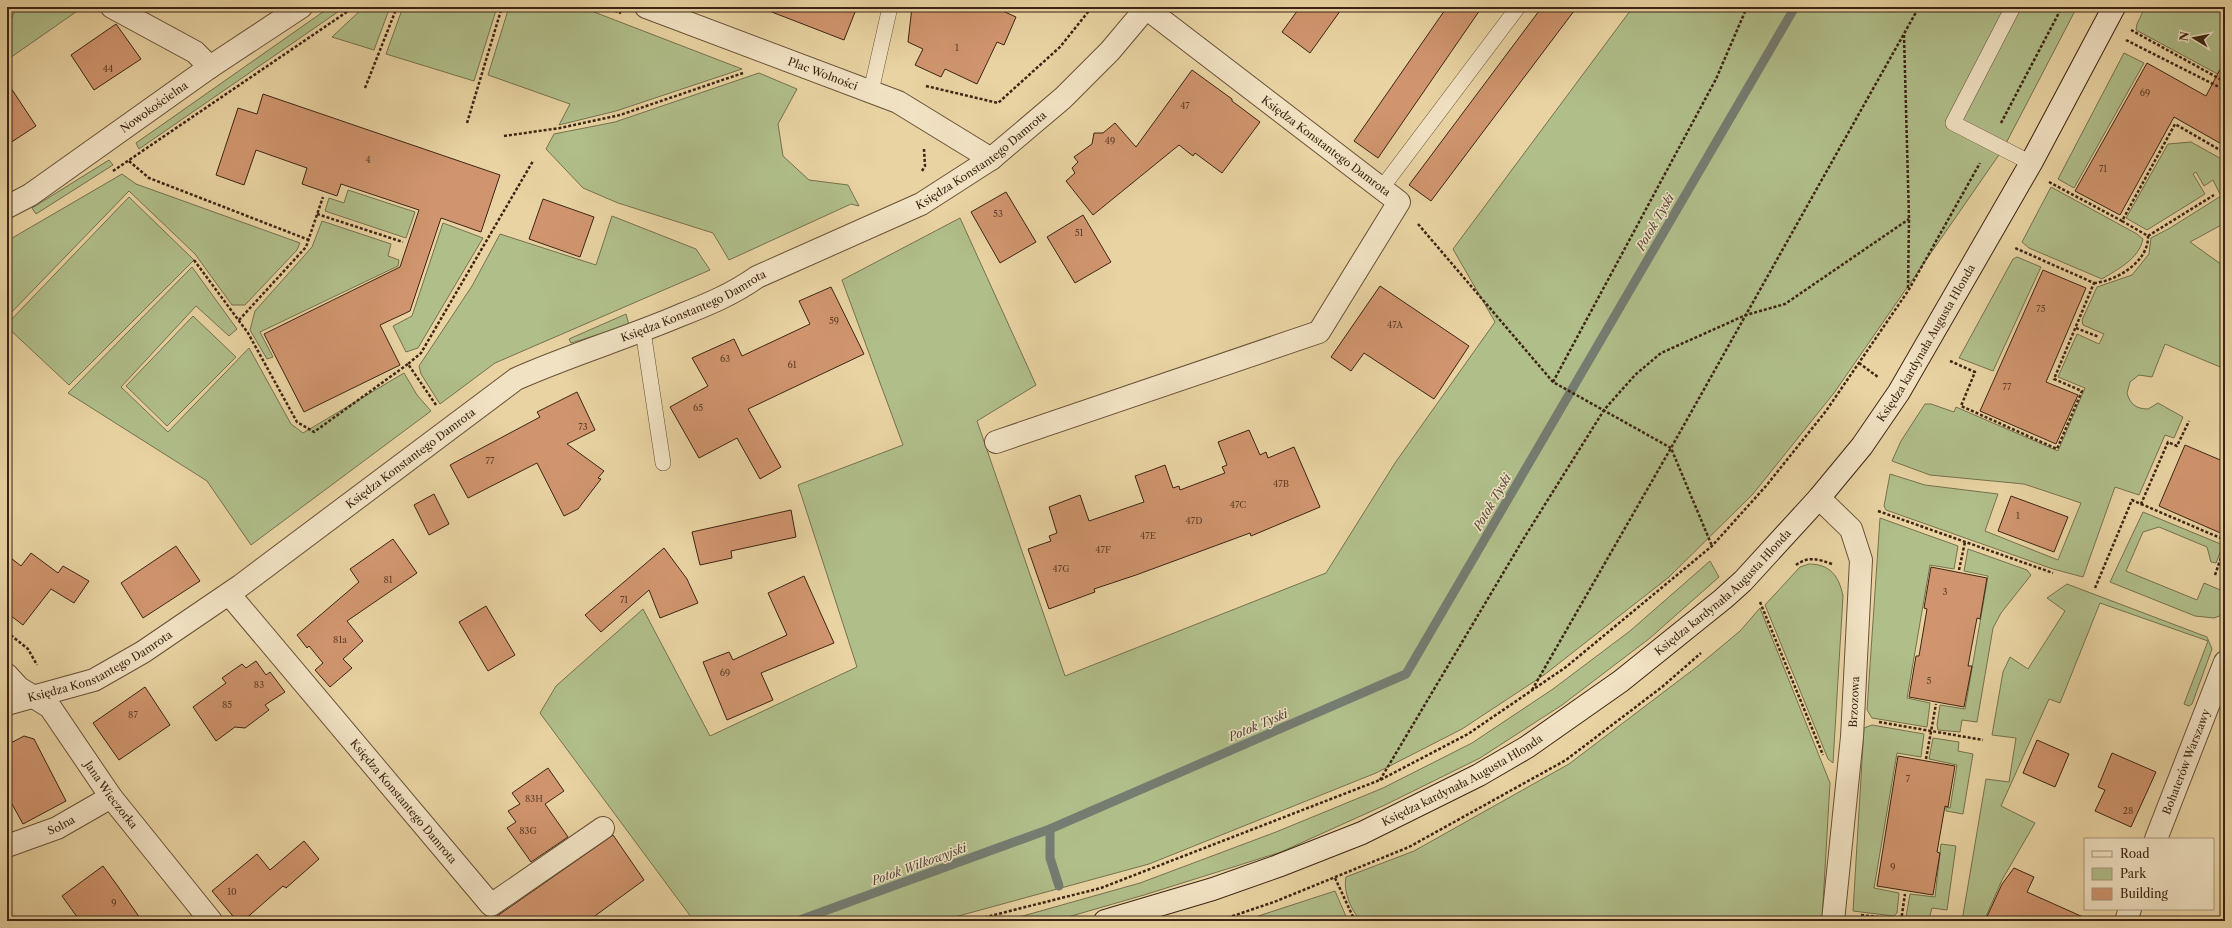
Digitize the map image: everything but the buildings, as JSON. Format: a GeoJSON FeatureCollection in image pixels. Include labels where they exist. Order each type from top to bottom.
{"type":"FeatureCollection","features":[{"type":"Feature","properties":{"kind":"street"},"geometry":{"type":"LineString","coordinates":[[112,7],[195,52],[210,67]]}},
{"type":"Feature","properties":{"kind":"street","name":"Nowokościelna"},"geometry":{"type":"LineString","coordinates":[[7,207],[30,195],[210,67],[301,7]]}},
{"type":"Feature","properties":{"kind":"street","name":"Plac Wolności"},"geometry":{"type":"LineString","coordinates":[[646,7],[898,102],[991,159]]}},
{"type":"Feature","properties":{"kind":"street","name":"Księdza kardynała Augusta Hlonda"},"geometry":{"type":"LineString","coordinates":[[1105,921],[1213,889],[1278,866],[1362,833],[1479,775],[1573,715],[1671,643],[1743,581],[1819,498],[1862,446],[1899,392],[2031,163],[2114,7]]}},
{"type":"Feature","properties":{"kind":"street","name":"Księdza Konstantego Damrota"},"geometry":{"type":"LineString","coordinates":[[7,704],[94,680],[144,652],[229,594],[451,426],[516,379],[552,363],[643,330],[734,293],[757,277],[921,204],[991,159],[1063,98],[1110,51],[1146,8],[1399,202],[1319,332],[996,442]]}},
{"type":"Feature","properties":{"kind":"street","name":"Brzozowa"},"geometry":{"type":"LineString","coordinates":[[1819,498],[1851,529],[1860,560],[1860,595],[1851,744],[1833,921]]}},
{"type":"Feature","properties":{"kind":"street","name":"Księdza Konstantego Damrota"},"geometry":{"type":"LineString","coordinates":[[229,594],[491,905],[603,828]]}},
{"type":"Feature","properties":{"kind":"street","name":"Bohaterów Warszawy"},"geometry":{"type":"LineString","coordinates":[[2156,838],[2225,662]]}},
{"type":"Feature","properties":{"kind":"street","name":"Jana Wieczorka"},"geometry":{"type":"LineString","coordinates":[[7,675],[19,688],[50,707],[111,797],[211,921]]}},
{"type":"Feature","properties":{"kind":"street","name":"Solna"},"geometry":{"type":"LineString","coordinates":[[7,846],[57,828],[111,797]]}},
{"type":"Feature","properties":{"kind":"street"},"geometry":{"type":"LineString","coordinates":[[2126,921],[2130,910]]}},
{"type":"Feature","properties":{"kind":"lane"},"geometry":{"type":"LineString","coordinates":[[871,91],[890,7]]}},
{"type":"Feature","properties":{"kind":"lane"},"geometry":{"type":"LineString","coordinates":[[1381,188],[1518,7]]}},
{"type":"Feature","properties":{"kind":"lane"},"geometry":{"type":"LineString","coordinates":[[2013,7],[1953,123],[2031,163]]}},
{"type":"Feature","properties":{"kind":"lane"},"geometry":{"type":"LineString","coordinates":[[643,330],[663,462]]}},
{"type":"Feature","properties":{"kind":"path"},"geometry":{"type":"LineString","coordinates":[[109,174],[354,7]]}},
{"type":"Feature","properties":{"kind":"path"},"geometry":{"type":"LineString","coordinates":[[365,88],[397,7]]}},
{"type":"Feature","properties":{"kind":"path"},"geometry":{"type":"LineString","coordinates":[[467,123],[502,7]]}},
{"type":"Feature","properties":{"kind":"path"},"geometry":{"type":"LineString","coordinates":[[898,102],[905,82],[998,103],[1060,47],[1092,7]]}},
{"type":"Feature","properties":{"kind":"path"},"geometry":{"type":"LineString","coordinates":[[1553,382],[1716,79],[1747,7]]}},
{"type":"Feature","properties":{"kind":"path"},"geometry":{"type":"LineString","coordinates":[[1530,692],[1671,448],[1919,7]]}},
{"type":"Feature","properties":{"kind":"path"},"geometry":{"type":"LineString","coordinates":[[2129,29],[2220,79],[2223,89]]}},
{"type":"Feature","properties":{"kind":"path"},"geometry":{"type":"LineString","coordinates":[[970,921],[1101,888],[1380,780],[1468,734],[1566,668],[1712,546],[1766,486],[1826,411],[1908,291],[1909,219],[1904,34]]}},
{"type":"Feature","properties":{"kind":"path"},"geometry":{"type":"LineString","coordinates":[[2124,39],[2223,89]]}},
{"type":"Feature","properties":{"kind":"path"},"geometry":{"type":"LineString","coordinates":[[504,136],[560,128],[620,115],[745,72]]}},
{"type":"Feature","properties":{"kind":"path"},"geometry":{"type":"LineString","coordinates":[[2122,221],[2175,124],[2225,153]]}},
{"type":"Feature","properties":{"kind":"path"},"geometry":{"type":"LineString","coordinates":[[129,161],[149,178],[309,240]]}},
{"type":"Feature","properties":{"kind":"path"},"geometry":{"type":"LineString","coordinates":[[194,260],[248,333],[296,422],[314,432],[422,353],[533,161]]}},
{"type":"Feature","properties":{"kind":"path"},"geometry":{"type":"LineString","coordinates":[[2049,182],[2148,236]]}},
{"type":"Feature","properties":{"kind":"path"},"geometry":{"type":"LineString","coordinates":[[2148,236],[2214,195]]}},
{"type":"Feature","properties":{"kind":"path"},"geometry":{"type":"LineString","coordinates":[[239,320],[306,247],[323,197]]}},
{"type":"Feature","properties":{"kind":"path"},"geometry":{"type":"LineString","coordinates":[[1399,202],[1553,382],[1671,448],[1712,546]]}},
{"type":"Feature","properties":{"kind":"path"},"geometry":{"type":"LineString","coordinates":[[317,214],[403,242]]}},
{"type":"Feature","properties":{"kind":"path"},"geometry":{"type":"LineString","coordinates":[[1380,780],[1524,538],[1604,410],[1636,375],[1661,353],[1746,315],[1785,304],[1909,219]]}},
{"type":"Feature","properties":{"kind":"path"},"geometry":{"type":"LineString","coordinates":[[2015,248],[2094,283],[2104,282],[2126,270],[2145,253],[2148,244],[2148,236]]}},
{"type":"Feature","properties":{"kind":"path"},"geometry":{"type":"LineString","coordinates":[[1950,361],[1975,372],[1961,406],[2057,449],[2082,391],[2054,379],[2094,283]]}},
{"type":"Feature","properties":{"kind":"path"},"geometry":{"type":"LineString","coordinates":[[2076,328],[2099,337]]}},
{"type":"Feature","properties":{"kind":"path"},"geometry":{"type":"LineString","coordinates":[[408,364],[451,426]]}},
{"type":"Feature","properties":{"kind":"path"},"geometry":{"type":"LineString","coordinates":[[2142,504],[2168,442],[2177,446],[2188,421]]}},
{"type":"Feature","properties":{"kind":"path"},"geometry":{"type":"LineString","coordinates":[[2095,588],[2132,500],[2225,540]]}},
{"type":"Feature","properties":{"kind":"path"},"geometry":{"type":"LineString","coordinates":[[1878,511],[2053,573]]}},
{"type":"Feature","properties":{"kind":"path"},"geometry":{"type":"LineString","coordinates":[[1959,570],[1965,542]]}},
{"type":"Feature","properties":{"kind":"path"},"geometry":{"type":"LineString","coordinates":[[2215,575],[2225,546]]}},
{"type":"Feature","properties":{"kind":"path"},"geometry":{"type":"LineString","coordinates":[[1792,568],[1803,559],[1813,558],[1832,564]]}},
{"type":"Feature","properties":{"kind":"path"},"geometry":{"type":"LineString","coordinates":[[1765,596],[1760,602],[1823,756]]}},
{"type":"Feature","properties":{"kind":"path"},"geometry":{"type":"LineString","coordinates":[[7,632],[28,649],[37,665]]}},
{"type":"Feature","properties":{"kind":"path"},"geometry":{"type":"LineString","coordinates":[[1926,759],[1936,704]]}},
{"type":"Feature","properties":{"kind":"path"},"geometry":{"type":"LineString","coordinates":[[1900,725],[1983,740]]}},
{"type":"Feature","properties":{"kind":"path"},"geometry":{"type":"LineString","coordinates":[[1335,878],[1355,921]]}},
{"type":"Feature","properties":{"kind":"path"},"geometry":{"type":"LineString","coordinates":[[1901,921],[1905,894]]}},
{"type":"Feature","properties":{"kind":"path"},"geometry":{"type":"LineString","coordinates":[[1854,914],[1909,921]]}},
{"type":"Feature","properties":{"kind":"green space"},"geometry":{"type":"Polygon","coordinates":[[[17,7],[83,7],[7,60],[7,27],[17,7]]]}},
{"type":"Feature","properties":{"kind":"green space"},"geometry":{"type":"Polygon","coordinates":[[[330,7],[345,7],[139,149],[136,143],[330,7]]]}},
{"type":"Feature","properties":{"kind":"green space"},"geometry":{"type":"Polygon","coordinates":[[[364,7],[390,7],[374,50],[332,37],[364,7]]]}},
{"type":"Feature","properties":{"kind":"green space"},"geometry":{"type":"Polygon","coordinates":[[[403,7],[497,7],[474,81],[386,54],[403,7]]]}},
{"type":"Feature","properties":{"kind":"green space"},"geometry":{"type":"Polygon","coordinates":[[[509,7],[581,7],[742,69],[616,111],[559,125],[570,104],[488,75],[509,7]]]}},
{"type":"Feature","properties":{"kind":"green space"},"geometry":{"type":"Polygon","coordinates":[[[1633,7],[2077,7],[2003,149],[1834,393],[1753,494],[1669,577],[1544,675],[1462,729],[1376,773],[1149,864],[940,921],[694,921],[540,713],[556,686],[643,609],[710,736],[857,667],[798,485],[903,445],[842,280],[960,218],[1036,385],[977,421],[1065,676],[1326,573],[1395,463],[1495,322],[1453,249],[1633,7]]]}},
{"type":"Feature","properties":{"kind":"green space"},"geometry":{"type":"Polygon","coordinates":[[[2145,7],[2225,7],[2225,78],[2136,30],[2137,24],[2145,7]]]}},
{"type":"Feature","properties":{"kind":"green space"},"geometry":{"type":"Polygon","coordinates":[[[2124,53],[2144,63],[2074,188],[2058,179],[2124,53]]]}},
{"type":"Feature","properties":{"kind":"green space"},"geometry":{"type":"Polygon","coordinates":[[[759,73],[797,89],[778,124],[783,156],[809,180],[848,185],[859,206],[851,204],[729,260],[713,233],[618,203],[583,188],[546,149],[554,134],[615,122],[759,73]]]}},
{"type":"Feature","properties":{"kind":"green space"},"geometry":{"type":"Polygon","coordinates":[[[2191,142],[2225,161],[2225,223],[2190,242],[2225,267],[2225,369],[2165,344],[2152,377],[2139,375],[2130,382],[2127,393],[2132,403],[2137,407],[2148,409],[2158,403],[2183,417],[2174,438],[2165,435],[2139,495],[2115,487],[2083,577],[2053,569],[1886,510],[1884,506],[1890,474],[1925,485],[1998,494],[1985,531],[2058,560],[2081,503],[2024,484],[1930,475],[1892,461],[1901,441],[1925,404],[1931,404],[1954,412],[1956,407],[2058,451],[2085,388],[2058,377],[2077,334],[2099,344],[2104,334],[2083,325],[2082,320],[2097,287],[2132,275],[2149,254],[2151,238],[2170,228],[2221,196],[2213,180],[2204,186],[2196,172],[2193,174],[2205,194],[2147,230],[2126,218],[2168,144],[2191,142]]]}},
{"type":"Feature","properties":{"kind":"green space"},"geometry":{"type":"Polygon","coordinates":[[[109,160],[113,165],[36,214],[32,208],[109,160]]]}},
{"type":"Feature","properties":{"kind":"green space"},"geometry":{"type":"Polygon","coordinates":[[[122,174],[136,184],[300,243],[297,250],[245,305],[232,305],[195,254],[129,191],[7,317],[7,241],[122,174]]]}},
{"type":"Feature","properties":{"kind":"green space"},"geometry":{"type":"Polygon","coordinates":[[[2051,187],[2137,234],[2143,239],[2137,252],[2127,263],[2102,279],[2029,248],[2022,242],[2051,187]]]}},
{"type":"Feature","properties":{"kind":"green space"},"geometry":{"type":"Polygon","coordinates":[[[348,190],[415,212],[406,238],[325,211],[329,198],[344,203],[348,190]]]}},
{"type":"Feature","properties":{"kind":"green space"},"geometry":{"type":"Polygon","coordinates":[[[129,197],[194,260],[69,385],[7,327],[7,324],[129,197]]]}},
{"type":"Feature","properties":{"kind":"green space"},"geometry":{"type":"Polygon","coordinates":[[[612,216],[696,249],[710,270],[495,363],[440,404],[421,374],[419,366],[472,286],[500,234],[596,265],[612,216]]]}},
{"type":"Feature","properties":{"kind":"green space"},"geometry":{"type":"Polygon","coordinates":[[[322,221],[391,244],[388,256],[399,260],[398,266],[260,332],[273,357],[267,359],[250,330],[255,311],[312,247],[322,221]]]}},
{"type":"Feature","properties":{"kind":"green space"},"geometry":{"type":"Polygon","coordinates":[[[443,223],[483,238],[418,348],[406,352],[393,326],[412,316],[443,223]]]}},
{"type":"Feature","properties":{"kind":"green space"},"geometry":{"type":"Polygon","coordinates":[[[2017,257],[2041,267],[1993,371],[1959,358],[2013,259],[2017,257]]]}},
{"type":"Feature","properties":{"kind":"green space"},"geometry":{"type":"Polygon","coordinates":[[[192,267],[237,329],[229,336],[196,306],[121,387],[168,432],[249,348],[291,424],[303,433],[404,373],[417,395],[431,411],[251,545],[207,481],[68,393],[192,267]]]}},
{"type":"Feature","properties":{"kind":"green space"},"geometry":{"type":"Polygon","coordinates":[[[626,314],[629,325],[571,343],[569,339],[626,314]]]}},
{"type":"Feature","properties":{"kind":"green space"},"geometry":{"type":"Polygon","coordinates":[[[193,316],[236,357],[167,426],[126,386],[193,316]]]}},
{"type":"Feature","properties":{"kind":"green space"},"geometry":{"type":"Polygon","coordinates":[[[2143,512],[2223,545],[2216,563],[2211,562],[2207,547],[2159,527],[2143,532],[2126,571],[2197,600],[2204,583],[2225,592],[2225,614],[2214,618],[2195,616],[2110,582],[2143,512]]]}},
{"type":"Feature","properties":{"kind":"green space"},"geometry":{"type":"Polygon","coordinates":[[[1880,518],[1958,546],[1954,569],[1930,565],[1907,698],[1930,703],[1927,727],[1872,718],[1867,710],[1880,518]]]}},
{"type":"Feature","properties":{"kind":"green space"},"geometry":{"type":"Polygon","coordinates":[[[1968,549],[2027,570],[2031,575],[2001,613],[1993,628],[1977,722],[1962,720],[1960,732],[1938,730],[1937,725],[1940,705],[1965,709],[1988,576],[1964,571],[1968,549]]]}},
{"type":"Feature","properties":{"kind":"green space"},"geometry":{"type":"Polygon","coordinates":[[[1710,561],[1719,577],[1650,638],[1562,705],[1480,758],[1385,805],[1281,852],[1144,895],[1054,921],[1005,921],[1140,883],[1276,832],[1383,788],[1472,743],[1553,689],[1630,631],[1710,561]]]}},
{"type":"Feature","properties":{"kind":"green space"},"geometry":{"type":"Polygon","coordinates":[[[1809,564],[1823,566],[1832,572],[1839,583],[1843,596],[1833,763],[1828,759],[1765,605],[1800,567],[1809,564]]]}},
{"type":"Feature","properties":{"kind":"green space"},"geometry":{"type":"Polygon","coordinates":[[[2067,584],[2207,637],[2212,649],[2192,704],[2189,706],[2184,704],[2208,641],[2100,603],[2060,703],[2049,699],[2001,806],[2035,823],[2002,880],[1984,921],[1962,921],[1986,779],[2009,782],[2016,738],[1992,735],[2003,672],[2010,657],[2028,669],[2065,611],[2047,598],[2067,584]]]}},
{"type":"Feature","properties":{"kind":"green space"},"geometry":{"type":"Polygon","coordinates":[[[1760,608],[1830,783],[1822,921],[1361,921],[1357,917],[1347,895],[1345,883],[1346,877],[1414,851],[1569,764],[1698,666],[1740,631],[1760,608]]]}},
{"type":"Feature","properties":{"kind":"green space"},"geometry":{"type":"Polygon","coordinates":[[[1872,725],[1924,734],[1921,757],[1897,753],[1874,888],[1899,893],[1897,913],[1894,916],[1853,911],[1864,728],[1872,725]]]}},
{"type":"Feature","properties":{"kind":"green space"},"geometry":{"type":"Polygon","coordinates":[[[1933,738],[1959,742],[1958,751],[1973,754],[1963,814],[1946,811],[1946,807],[1950,808],[1957,765],[1929,759],[1933,738]]]}},
{"type":"Feature","properties":{"kind":"green space"},"geometry":{"type":"Polygon","coordinates":[[[1941,844],[1956,846],[1947,910],[1932,908],[1929,919],[1906,917],[1910,894],[1935,897],[1941,844]]]}},
{"type":"Feature","properties":{"kind":"green space"},"geometry":{"type":"Polygon","coordinates":[[[1335,891],[1348,921],[1243,921],[1335,891]]]}},
{"type":"Feature","properties":{"kind":"waterway","name":"Potok Tyski"},"geometry":{"type":"LineString","coordinates":[[797,921],[1050,829],[1406,674],[1795,7]]}},
{"type":"Feature","properties":{"kind":"waterway"},"geometry":{"type":"LineString","coordinates":[[1050,829],[1050,858],[1059,886]]}},
{"type":"Feature","properties":{"kind":"water label","name":"Potok Wilkowyjski"},"geometry":{"type":"Point","coordinates":[919,864]}}]}
